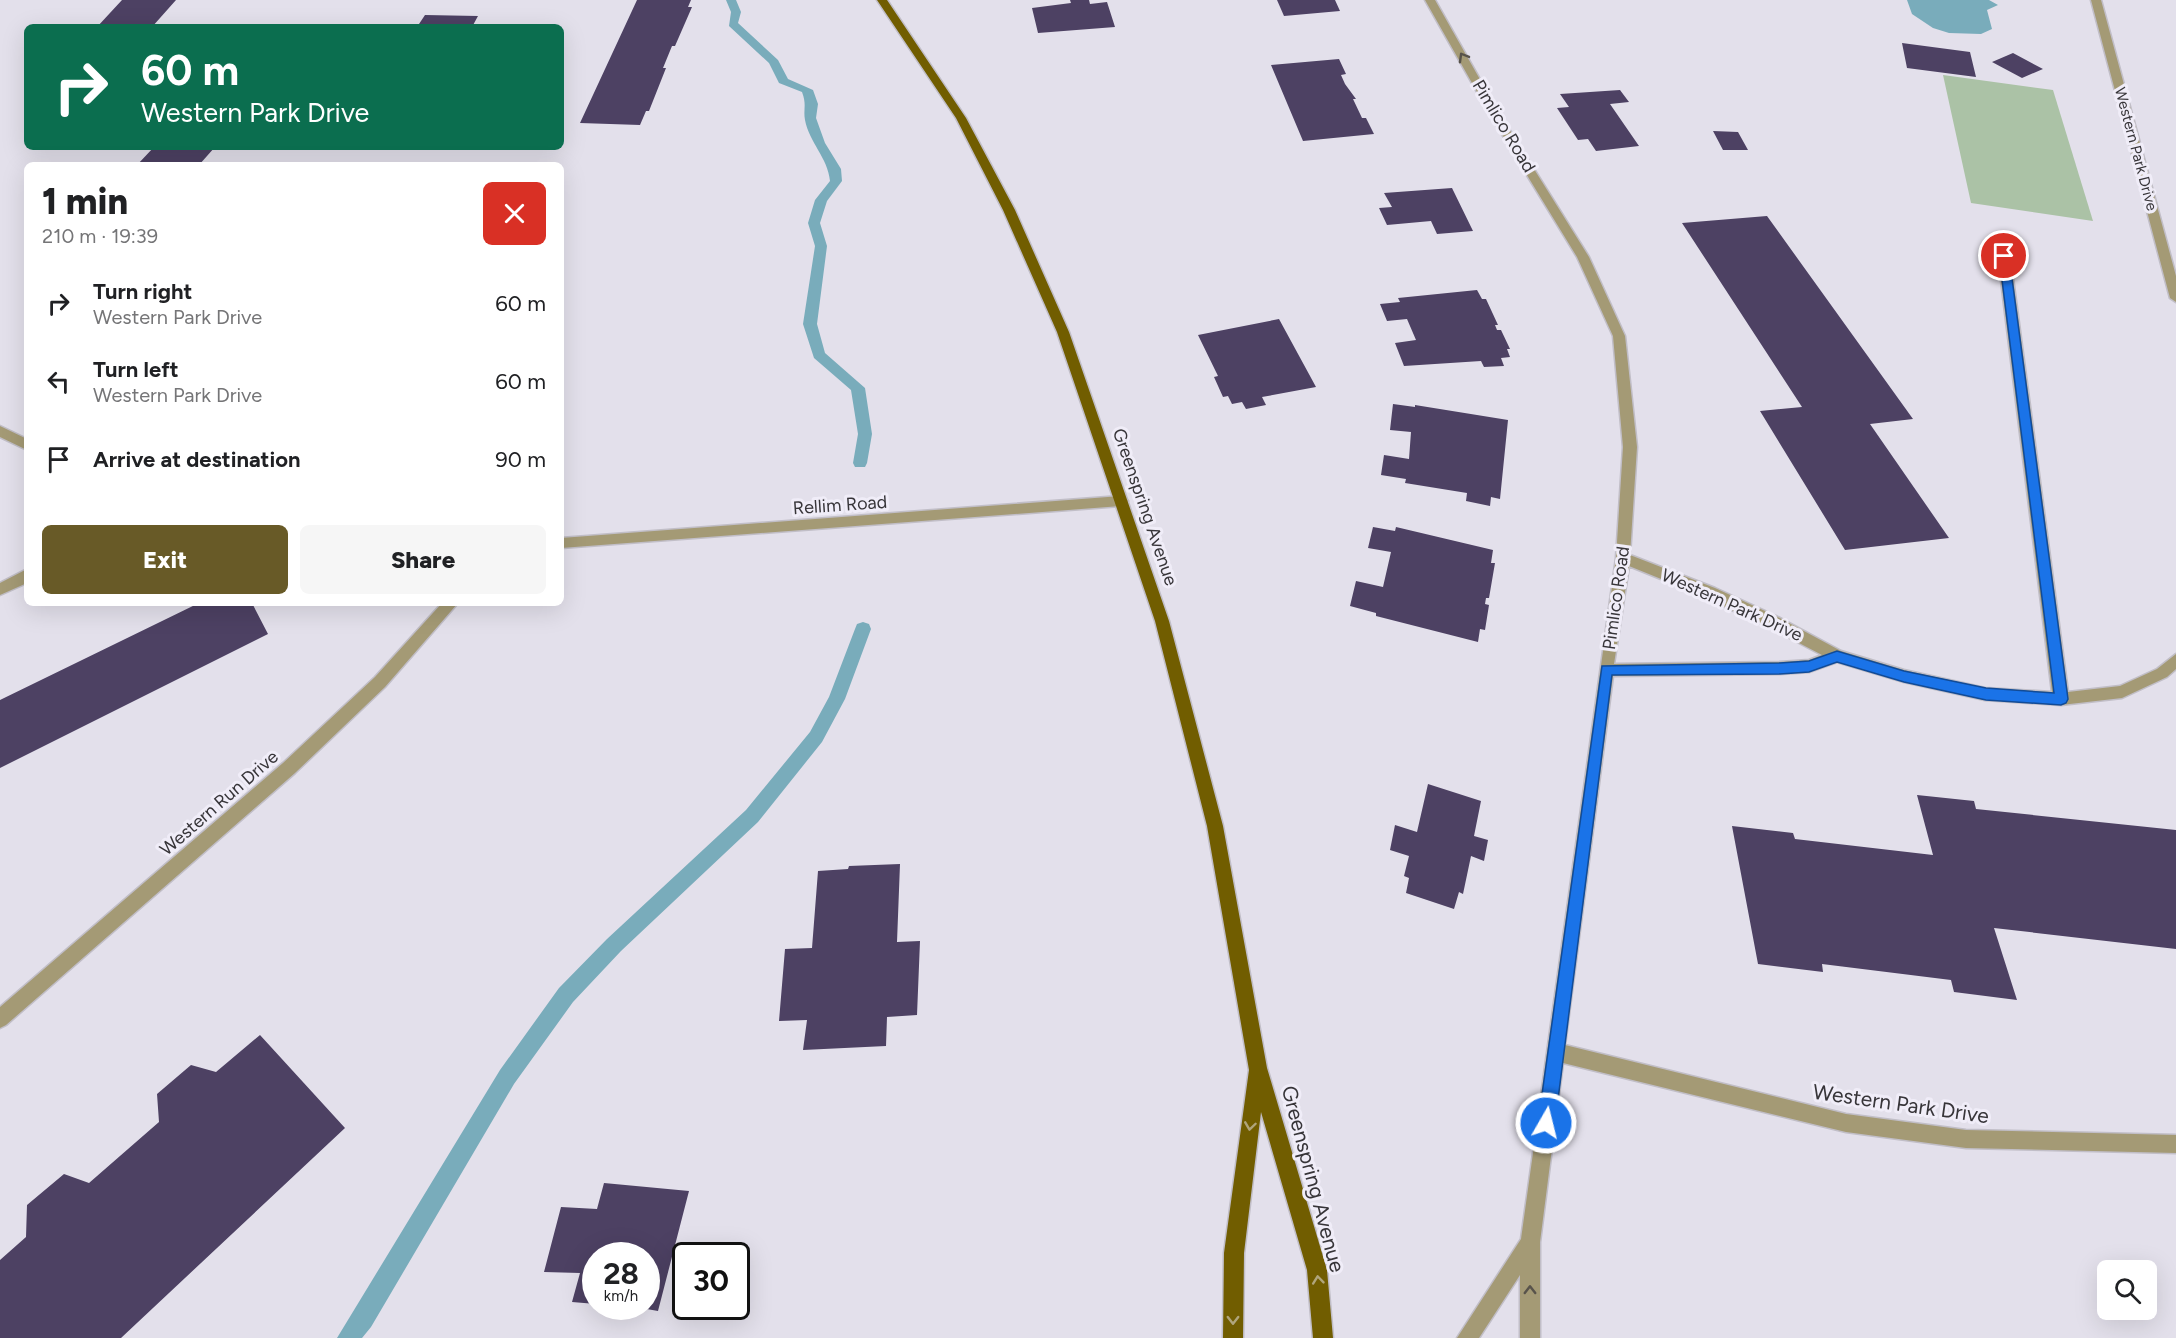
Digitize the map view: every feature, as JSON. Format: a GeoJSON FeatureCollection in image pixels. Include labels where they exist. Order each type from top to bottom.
{"type":"FeatureCollection","features":[{"type":"Feature","properties":{"kind":"main road","name":"Greenspring Avenue"},"geometry":{"type":"LineString","coordinates":[[882,0],[961,118],[1009,210],[1063,332],[1162,621],[1204,780],[1258,1068],[1317,1270],[1323,1338]]}},
{"type":"Feature","properties":{"kind":"main road","name":"Greenspring Avenue"},"geometry":{"type":"LineString","coordinates":[[1233,1338],[1233,1253],[1258,1068]]}},
{"type":"Feature","properties":{"kind":"street","name":"Pimlico Road"},"geometry":{"type":"LineString","coordinates":[[1430,0],[1494,113],[1583,257],[1619,336],[1630,447],[1623,558],[1530,1242],[1530,1338]]}},
{"type":"Feature","properties":{"kind":"street","name":"Western Park Drive"},"geometry":{"type":"LineString","coordinates":[[2096,0],[2176,298]]}},
{"type":"Feature","properties":{"kind":"street"},"geometry":{"type":"LineString","coordinates":[[2004,256],[2061,699]]}},
{"type":"Feature","properties":{"kind":"street"},"geometry":{"type":"LineString","coordinates":[[0,431],[24,443]]}},
{"type":"Feature","properties":{"kind":"street","name":"Rellim Road"},"geometry":{"type":"LineString","coordinates":[[564,543],[1122,501]]}},
{"type":"Feature","properties":{"kind":"street","name":"Western Park Drive"},"geometry":{"type":"LineString","coordinates":[[1623,558],[1710,592],[1771,620],[1837,656],[1904,676],[1986,694],[2061,699],[2122,692],[2162,673],[2176,660]]}},
{"type":"Feature","properties":{"kind":"street"},"geometry":{"type":"LineString","coordinates":[[0,589],[24,577]]}},
{"type":"Feature","properties":{"kind":"street","name":"Western Run Drive"},"geometry":{"type":"LineString","coordinates":[[0,1019],[289,768],[380,682],[448,606]]}},
{"type":"Feature","properties":{"kind":"street","name":"Western Park Drive"},"geometry":{"type":"LineString","coordinates":[[1606,670],[1780,668],[1809,666],[1837,656]]}},
{"type":"Feature","properties":{"kind":"street","name":"Western Park Drive"},"geometry":{"type":"LineString","coordinates":[[1556,1052],[1846,1123],[1966,1140],[2176,1144]]}},
{"type":"Feature","properties":{"kind":"street","name":"Pimlico Road"},"geometry":{"type":"LineString","coordinates":[[1467,1338],[1530,1242]]}},
{"type":"Feature","properties":{"kind":"green space"},"geometry":{"type":"Polygon","coordinates":[[[1943,75],[2053,90],[2093,221],[1971,203],[1943,75]]]}},
{"type":"Feature","properties":{"kind":"water"},"geometry":{"type":"Polygon","coordinates":[[[1907,0],[1989,0],[1998,5],[1987,10],[1992,29],[1981,34],[1949,33],[1933,28],[1912,14],[1907,0]]]}},
{"type":"Feature","properties":{"kind":"building"},"geometry":{"type":"Polygon","coordinates":[[[122,0],[176,0],[155,24],[100,24],[122,0]]]}},
{"type":"Feature","properties":{"kind":"building"},"geometry":{"type":"Polygon","coordinates":[[[637,0],[691,0],[688,7],[692,7],[675,46],[672,46],[649,111],[646,111],[640,125],[580,123],[637,0]]]}},
{"type":"Feature","properties":{"kind":"building"},"geometry":{"type":"Polygon","coordinates":[[[1070,0],[1089,0],[1090,4],[1107,2],[1115,27],[1038,33],[1032,8],[1071,3],[1070,0]]]}},
{"type":"Feature","properties":{"kind":"building"},"geometry":{"type":"Polygon","coordinates":[[[1277,0],[1335,0],[1340,11],[1284,16],[1277,0]]]}},
{"type":"Feature","properties":{"kind":"building"},"geometry":{"type":"Polygon","coordinates":[[[425,15],[478,16],[474,24],[419,24],[425,15]]]}},
{"type":"Feature","properties":{"kind":"building"},"geometry":{"type":"Polygon","coordinates":[[[1902,43],[1970,52],[1976,77],[1907,68],[1902,43]]]}},
{"type":"Feature","properties":{"kind":"building"},"geometry":{"type":"Polygon","coordinates":[[[2013,53],[2043,69],[2022,78],[1992,62],[2013,53]]]}},
{"type":"Feature","properties":{"kind":"building"},"geometry":{"type":"Polygon","coordinates":[[[1339,59],[1346,74],[1341,75],[1345,84],[1356,99],[1353,99],[1362,118],[1366,118],[1374,134],[1303,141],[1271,65],[1339,59]]]}},
{"type":"Feature","properties":{"kind":"building"},"geometry":{"type":"Polygon","coordinates":[[[1620,90],[1629,102],[1610,104],[1639,146],[1596,151],[1588,139],[1578,140],[1557,108],[1569,107],[1560,94],[1620,90]]]}},
{"type":"Feature","properties":{"kind":"building"},"geometry":{"type":"Polygon","coordinates":[[[1713,131],[1738,132],[1748,150],[1723,150],[1713,131]]]}},
{"type":"Feature","properties":{"kind":"building"},"geometry":{"type":"Polygon","coordinates":[[[151,150],[212,150],[202,162],[140,162],[151,150]]]}},
{"type":"Feature","properties":{"kind":"building"},"geometry":{"type":"Polygon","coordinates":[[[1452,188],[1473,231],[1437,234],[1431,221],[1387,225],[1379,208],[1392,207],[1384,193],[1452,188]]]}},
{"type":"Feature","properties":{"kind":"building"},"geometry":{"type":"Polygon","coordinates":[[[1767,216],[1913,419],[1870,424],[1949,538],[1845,550],[1760,411],[1802,407],[1682,223],[1767,216]]]}},
{"type":"Feature","properties":{"kind":"building"},"geometry":{"type":"Polygon","coordinates":[[[1477,290],[1482,299],[1486,299],[1498,325],[1495,325],[1497,330],[1501,330],[1510,349],[1507,349],[1510,357],[1501,358],[1504,366],[1484,367],[1481,361],[1404,366],[1395,343],[1416,340],[1407,319],[1387,321],[1380,304],[1400,302],[1398,298],[1477,290]]]}},
{"type":"Feature","properties":{"kind":"building"},"geometry":{"type":"Polygon","coordinates":[[[1279,319],[1316,387],[1262,397],[1266,405],[1246,409],[1242,402],[1232,404],[1228,396],[1223,397],[1214,377],[1218,376],[1198,335],[1279,319]]]}},
{"type":"Feature","properties":{"kind":"building"},"geometry":{"type":"Polygon","coordinates":[[[1393,404],[1415,407],[1415,405],[1508,420],[1500,499],[1491,497],[1490,506],[1466,501],[1467,493],[1405,483],[1406,479],[1381,475],[1384,455],[1409,459],[1411,432],[1390,430],[1393,404]]]}},
{"type":"Feature","properties":{"kind":"building"},"geometry":{"type":"Polygon","coordinates":[[[1373,527],[1395,531],[1396,527],[1493,550],[1491,563],[1495,563],[1489,598],[1486,598],[1485,604],[1489,605],[1485,630],[1480,629],[1478,642],[1376,616],[1376,613],[1350,606],[1356,581],[1383,587],[1391,552],[1368,548],[1373,527]]]}},
{"type":"Feature","properties":{"kind":"building"},"geometry":{"type":"Polygon","coordinates":[[[193,606],[254,606],[268,634],[0,768],[0,700],[193,606]]]}},
{"type":"Feature","properties":{"kind":"building"},"geometry":{"type":"Polygon","coordinates":[[[1428,784],[1481,801],[1474,836],[1488,840],[1484,861],[1471,856],[1463,894],[1459,892],[1454,909],[1406,893],[1409,878],[1404,876],[1409,856],[1390,850],[1395,825],[1417,832],[1428,784]]]}},
{"type":"Feature","properties":{"kind":"building"},"geometry":{"type":"Polygon","coordinates":[[[1917,795],[1974,801],[1976,809],[2176,830],[2176,949],[1994,928],[2017,1000],[1954,992],[1951,980],[1822,964],[1823,972],[1758,964],[1732,826],[1793,833],[1795,839],[1933,855],[1917,795]]]}},
{"type":"Feature","properties":{"kind":"building"},"geometry":{"type":"Polygon","coordinates":[[[900,864],[897,942],[920,941],[917,1015],[887,1017],[886,1046],[803,1050],[807,1020],[779,1021],[785,949],[812,948],[818,871],[848,869],[849,866],[900,864]]]}},
{"type":"Feature","properties":{"kind":"building"},"geometry":{"type":"Polygon","coordinates":[[[260,1035],[345,1128],[121,1338],[0,1338],[0,1260],[26,1237],[27,1205],[64,1174],[89,1183],[159,1122],[157,1094],[191,1065],[216,1072],[260,1035]]]}},
{"type":"Feature","properties":{"kind":"building"},"geometry":{"type":"Polygon","coordinates":[[[604,1183],[689,1191],[676,1242],[672,1242],[672,1257],[660,1303],[660,1242],[582,1242],[582,1303],[572,1302],[580,1273],[544,1272],[561,1207],[597,1209],[604,1183]]]}},
{"type":"Feature","properties":{"kind":"waterway"},"geometry":{"type":"LineString","coordinates":[[731,0],[736,12],[733,24],[774,62],[783,81],[807,90],[812,104],[810,118],[819,143],[835,169],[836,181],[821,200],[814,223],[821,246],[810,324],[819,355],[858,388],[865,434],[860,463]]}},
{"type":"Feature","properties":{"kind":"waterway"},"geometry":{"type":"LineString","coordinates":[[348,1338],[363,1319],[507,1077],[566,995],[614,945],[752,816],[816,737],[837,699],[863,629]]}},
{"type":"Feature","properties":{"kind":"route"},"geometry":{"type":"LineString","coordinates":[[1546,1123],[1606,670],[1780,668],[1809,666],[1837,656],[1904,676],[1986,694],[2061,699],[2004,256]]}}]}
